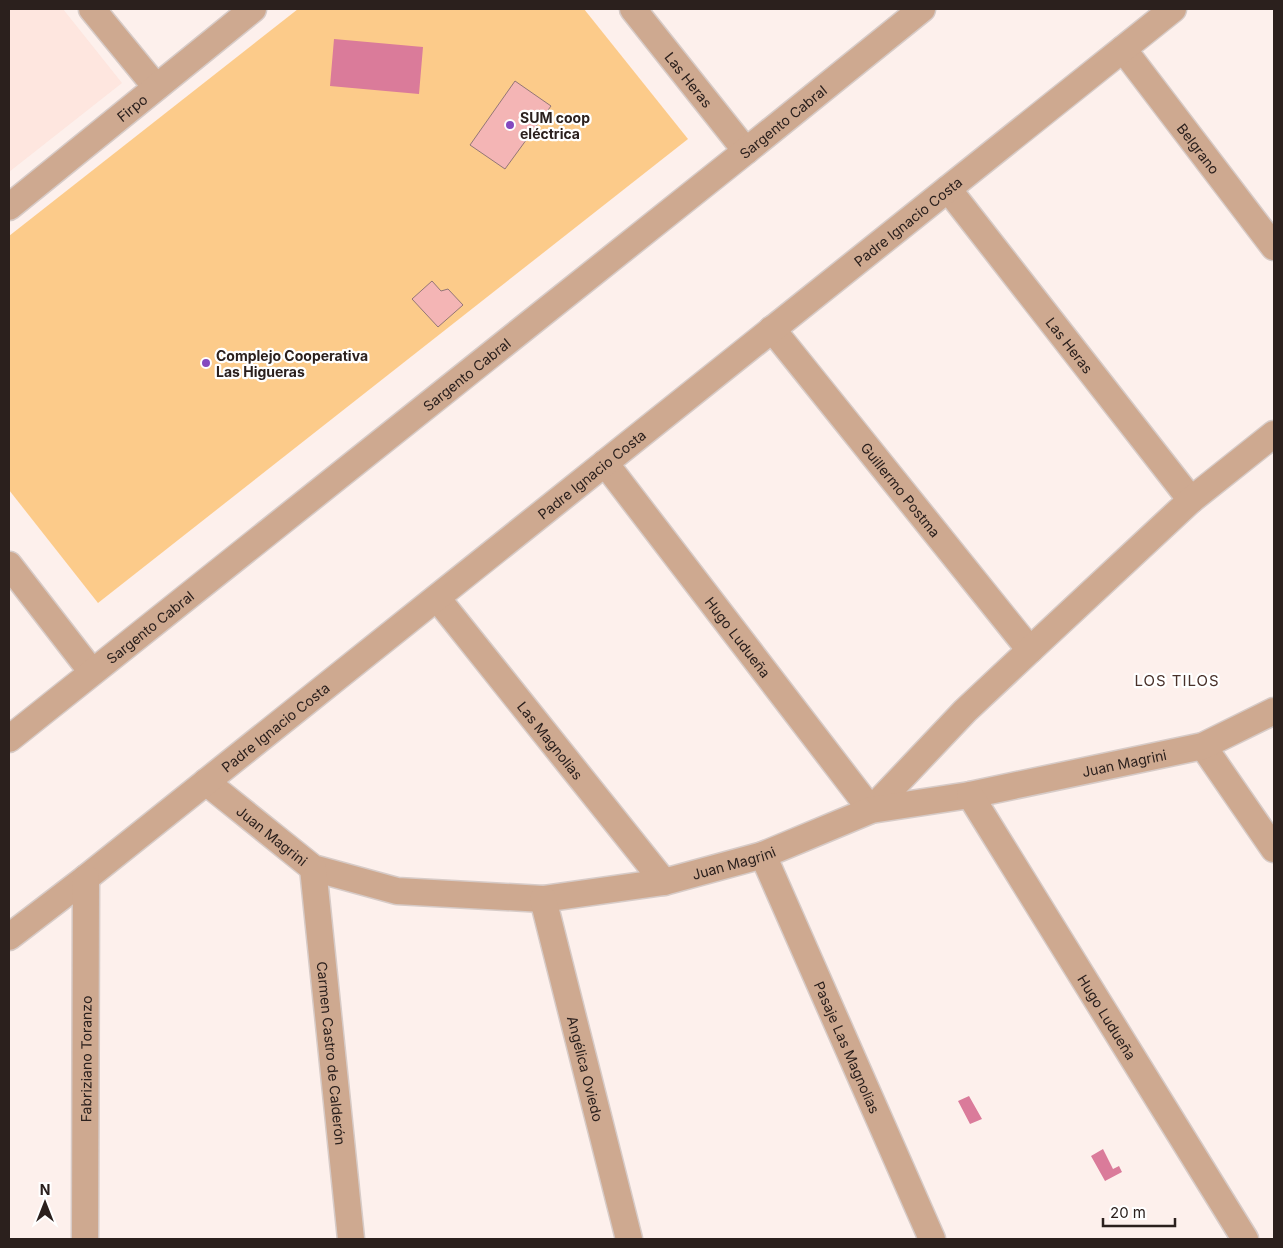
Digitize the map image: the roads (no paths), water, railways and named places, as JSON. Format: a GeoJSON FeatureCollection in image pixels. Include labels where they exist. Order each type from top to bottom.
{"type":"FeatureCollection","features":[{"type":"Feature","properties":{"kind":"street"},"geometry":{"type":"LineString","coordinates":[[92,9],[156,87]]}},
{"type":"Feature","properties":{"kind":"street","name":"Firpo"},"geometry":{"type":"LineString","coordinates":[[9,207],[253,9]]}},
{"type":"Feature","properties":{"kind":"street","name":"Las Heras"},"geometry":{"type":"LineString","coordinates":[[633,9],[746,151]]}},
{"type":"Feature","properties":{"kind":"street","name":"Sargento Cabral"},"geometry":{"type":"LineString","coordinates":[[9,738],[922,9]]}},
{"type":"Feature","properties":{"kind":"street","name":"Padre Ignacio Costa"},"geometry":{"type":"LineString","coordinates":[[9,937],[86,878],[1173,9]]}},
{"type":"Feature","properties":{"kind":"street","name":"Belgrano"},"geometry":{"type":"LineString","coordinates":[[1123,49],[1274,247]]}},
{"type":"Feature","properties":{"kind":"street","name":"Las Heras"},"geometry":{"type":"LineString","coordinates":[[948,189],[1191,500]]}},
{"type":"Feature","properties":{"kind":"street","name":"Guillermo Postma"},"geometry":{"type":"LineString","coordinates":[[772,330],[1030,650]]}},
{"type":"Feature","properties":{"kind":"street"},"geometry":{"type":"LineString","coordinates":[[871,810],[965,711],[1030,650],[1191,500],[1274,434]]}},
{"type":"Feature","properties":{"kind":"street","name":"Hugo Ludueña"},"geometry":{"type":"LineString","coordinates":[[605,463],[871,810]]}},
{"type":"Feature","properties":{"kind":"street"},"geometry":{"type":"LineString","coordinates":[[9,565],[92,672]]}},
{"type":"Feature","properties":{"kind":"street","name":"Las Magnolias"},"geometry":{"type":"LineString","coordinates":[[437,598],[664,882]]}},
{"type":"Feature","properties":{"kind":"street","name":"Juan Magrini"},"geometry":{"type":"LineString","coordinates":[[206,782],[313,868],[397,891],[543,899],[664,882],[763,854],[871,810],[970,794],[1203,746],[1274,711]]}},
{"type":"Feature","properties":{"kind":"street"},"geometry":{"type":"LineString","coordinates":[[1203,746],[1274,849]]}},
{"type":"Feature","properties":{"kind":"street","name":"Hugo Ludueña"},"geometry":{"type":"LineString","coordinates":[[970,794],[1245,1239]]}},
{"type":"Feature","properties":{"kind":"street","name":"Pasaje Las Magnolias"},"geometry":{"type":"LineString","coordinates":[[763,854],[932,1239]]}},
{"type":"Feature","properties":{"kind":"street","name":"Carmen Castro de Calderón"},"geometry":{"type":"LineString","coordinates":[[313,868],[351,1239]]}},
{"type":"Feature","properties":{"kind":"street","name":"Fabriziano Toranzo"},"geometry":{"type":"LineString","coordinates":[[85,1239],[86,878]]}},
{"type":"Feature","properties":{"kind":"street","name":"Angélica Oviedo"},"geometry":{"type":"LineString","coordinates":[[543,899],[629,1239]]}},
{"type":"Feature","properties":{"kind":"place","name":"SUM coop eléctrica"},"geometry":{"type":"Point","coordinates":[510,125]}},
{"type":"Feature","properties":{"kind":"place","name":"Complejo Cooperativa Las Higueras"},"geometry":{"type":"Point","coordinates":[206,363]}},
{"type":"Feature","properties":{"kind":"district","name":"LOS TILOS"},"geometry":{"type":"Point","coordinates":[1177,680]}}]}
